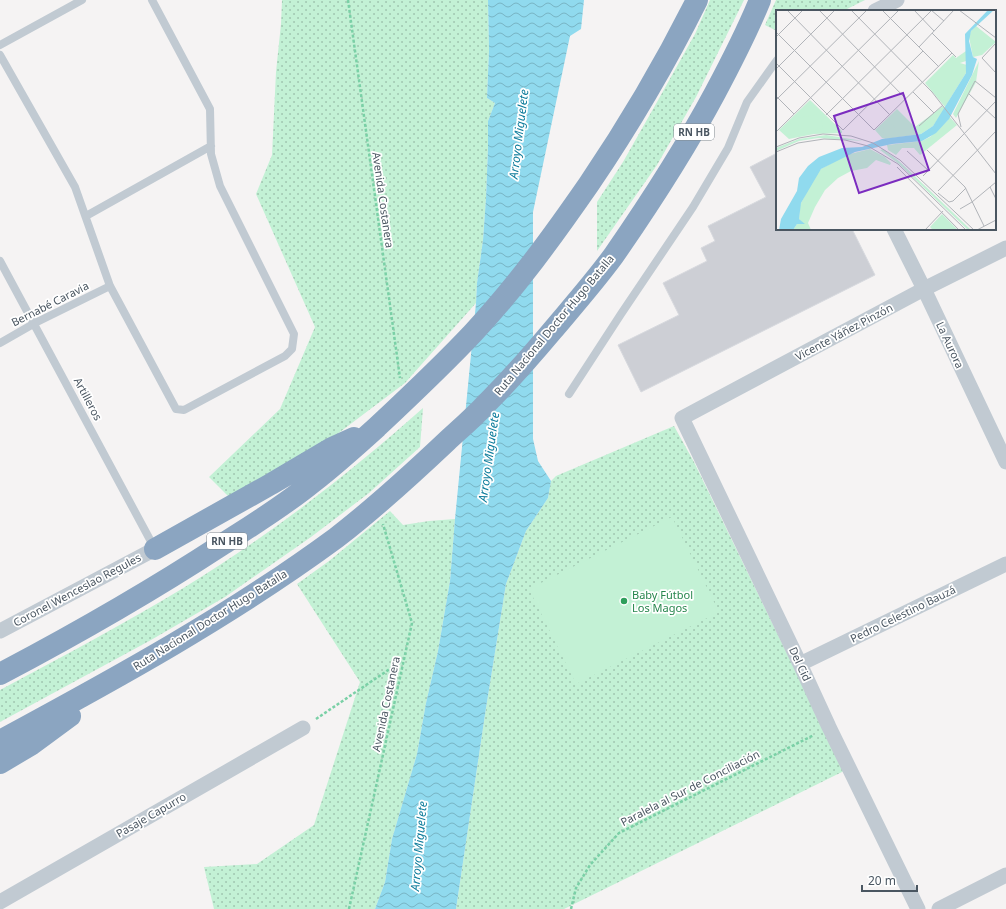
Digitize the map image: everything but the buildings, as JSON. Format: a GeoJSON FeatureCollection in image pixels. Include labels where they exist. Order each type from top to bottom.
{"type":"FeatureCollection","features":[{"type":"Feature","properties":{"kind":"highway","name":"RN HB"},"geometry":{"type":"LineString","coordinates":[[0,674],[127,604],[271,514],[313,483],[431,377],[474,332],[516,283],[557,230],[608,156],[644,97],[677,41],[697,0]]}},
{"type":"Feature","properties":{"kind":"highway","name":"Ruta Nacional Doctor Hugo Batalla"},"geometry":{"type":"LineString","coordinates":[[0,741],[101,687],[233,608],[284,575],[377,505],[423,465],[488,403],[580,298],[613,256],[662,184],[696,128],[728,69],[760,0]]}},
{"type":"Feature","properties":{"kind":"highway"},"geometry":{"type":"LineString","coordinates":[[155,549],[332,448],[375,428]]}},
{"type":"Feature","properties":{"kind":"highway"},"geometry":{"type":"LineString","coordinates":[[0,763],[32,744],[67,719],[101,687]]}},
{"type":"Feature","properties":{"kind":"street"},"geometry":{"type":"LineString","coordinates":[[877,10],[897,0]]}},
{"type":"Feature","properties":{"kind":"street","name":"La Aurora"},"geometry":{"type":"LineString","coordinates":[[894,230],[1006,462]]}},
{"type":"Feature","properties":{"kind":"street","name":"Vicente Yáñez Pinzón"},"geometry":{"type":"LineString","coordinates":[[682,418],[1006,248]]}},
{"type":"Feature","properties":{"kind":"street","name":"Del Cid"},"geometry":{"type":"LineString","coordinates":[[682,418],[800,664],[829,728],[918,909]]}},
{"type":"Feature","properties":{"kind":"street","name":"Coronel Wenceslao Regules"},"geometry":{"type":"LineString","coordinates":[[0,631],[155,549]]}},
{"type":"Feature","properties":{"kind":"street","name":"Pedro Celestino Bauzá"},"geometry":{"type":"LineString","coordinates":[[800,664],[1006,564]]}},
{"type":"Feature","properties":{"kind":"street","name":"Pasaje Capurro"},"geometry":{"type":"LineString","coordinates":[[0,902],[303,728]]}},
{"type":"Feature","properties":{"kind":"street"},"geometry":{"type":"LineString","coordinates":[[940,909],[1006,875]]}},
{"type":"Feature","properties":{"kind":"lane"},"geometry":{"type":"LineString","coordinates":[[0,45],[82,0]]}},
{"type":"Feature","properties":{"kind":"lane"},"geometry":{"type":"LineString","coordinates":[[0,55],[75,187],[110,286],[176,409],[184,410],[285,356],[292,349],[294,334],[220,186],[211,154],[210,109],[152,0]]}},
{"type":"Feature","properties":{"kind":"lane"},"geometry":{"type":"LineString","coordinates":[[570,394],[621,314],[694,208],[728,148],[747,102],[776,61]]}},
{"type":"Feature","properties":{"kind":"lane"},"geometry":{"type":"LineString","coordinates":[[86,216],[211,146]]}},
{"type":"Feature","properties":{"kind":"lane","name":"Artilleros"},"geometry":{"type":"LineString","coordinates":[[0,261],[155,549]]}},
{"type":"Feature","properties":{"kind":"lane","name":"Bernabé Caravia"},"geometry":{"type":"LineString","coordinates":[[0,343],[34,323],[110,286]]}},
{"type":"Feature","properties":{"kind":"path","name":"Avenida Costanera"},"geometry":{"type":"LineString","coordinates":[[348,0],[404,402]]}},
{"type":"Feature","properties":{"kind":"path","name":"Avenida Costanera"},"geometry":{"type":"LineString","coordinates":[[350,909],[412,623],[377,505]]}},
{"type":"Feature","properties":{"kind":"path"},"geometry":{"type":"LineString","coordinates":[[303,728],[403,660]]}},
{"type":"Feature","properties":{"kind":"path","name":"Paralela al Sur de Conciliación"},"geometry":{"type":"LineString","coordinates":[[571,909],[576,888],[590,865],[619,833],[829,728]]}},
{"type":"Feature","properties":{"kind":"green space"},"geometry":{"type":"Polygon","coordinates":[[[282,0],[488,0],[489,50],[487,98],[495,103],[488,121],[486,198],[483,240],[477,283],[476,303],[405,383],[324,444],[230,498],[209,477],[280,409],[315,327],[256,194],[272,155],[276,72],[282,0]]]}},
{"type":"Feature","properties":{"kind":"green space"},"geometry":{"type":"Polygon","coordinates":[[[710,0],[744,0],[696,97],[657,165],[597,251],[597,202],[623,162],[657,102],[695,34],[710,0]]]}},
{"type":"Feature","properties":{"kind":"green space"},"geometry":{"type":"Polygon","coordinates":[[[776,0],[865,0],[845,10],[776,10],[776,30],[765,25],[776,0]]]}},
{"type":"Feature","properties":{"kind":"green space"},"geometry":{"type":"Polygon","coordinates":[[[423,408],[420,447],[369,493],[311,537],[225,597],[151,640],[0,722],[0,690],[140,614],[217,567],[278,525],[338,480],[423,408]]]}},
{"type":"Feature","properties":{"kind":"green space"},"geometry":{"type":"Polygon","coordinates":[[[674,426],[694,462],[844,771],[564,909],[456,909],[506,584],[526,531],[548,498],[551,481],[556,476],[674,426]]]}},
{"type":"Feature","properties":{"kind":"green space"},"geometry":{"type":"Polygon","coordinates":[[[390,511],[403,525],[455,519],[450,581],[438,651],[426,703],[417,754],[392,839],[385,882],[375,909],[214,909],[204,867],[257,864],[314,825],[360,682],[297,584],[329,561],[390,511]]]}},
{"type":"Feature","properties":{"kind":"green space","name":"Baby Fútbol Los Magos"},"geometry":{"type":"Polygon","coordinates":[[[672,517],[719,612],[576,684],[529,589],[672,517]]]}},
{"type":"Feature","properties":{"kind":"water","name":"Arroyo Miguelete"},"geometry":{"type":"Polygon","coordinates":[[[488,0],[584,0],[581,29],[570,36],[533,212],[533,439],[538,461],[551,481],[548,498],[526,531],[506,584],[456,909],[375,909],[385,882],[392,839],[417,754],[426,703],[438,651],[450,581],[477,283],[483,240],[486,198],[488,121],[495,103],[487,98],[489,50],[488,0]]]}},
{"type":"Feature","properties":{"kind":"place","name":"Baby Fútbol Los Magos"},"geometry":{"type":"Point","coordinates":[624,601]}}]}
